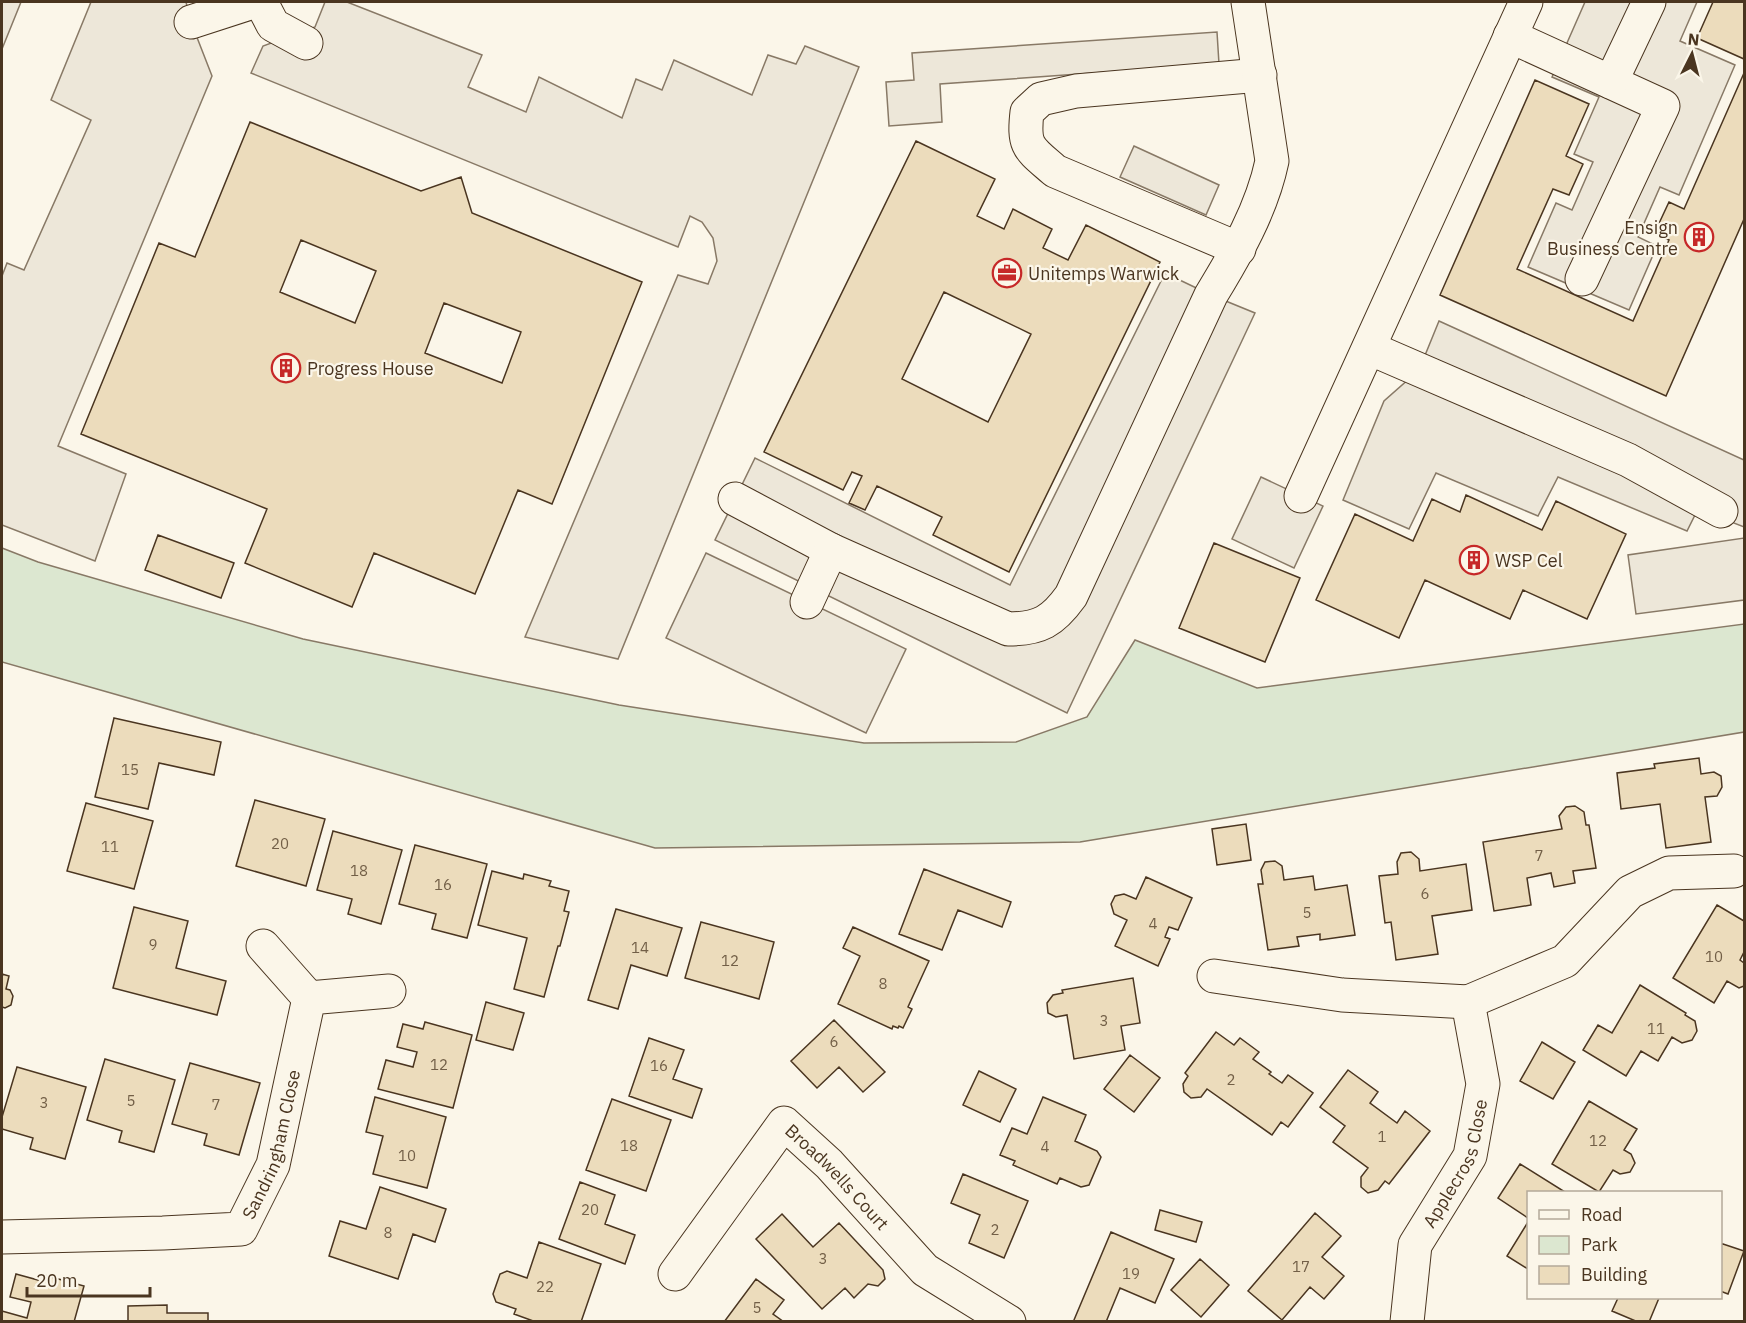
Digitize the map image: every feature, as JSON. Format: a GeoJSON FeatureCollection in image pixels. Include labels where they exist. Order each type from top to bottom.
{"type":"FeatureCollection","features":[{"type":"Feature","properties":{"kind":"street"},"geometry":{"type":"LineString","coordinates":[[191,22],[253,2]]}},
{"type":"Feature","properties":{"kind":"street"},"geometry":{"type":"LineString","coordinates":[[261,2],[273,25],[306,43]]}},
{"type":"Feature","properties":{"kind":"street"},"geometry":{"type":"LineString","coordinates":[[735,499],[831,550],[1008,629],[1027,629],[1039,625],[1051,619],[1061,610],[1071,596],[1211,296],[1239,249],[1268,181],[1272,161],[1248,2]]}},
{"type":"Feature","properties":{"kind":"street"},"geometry":{"type":"LineString","coordinates":[[1301,496],[1526,2]]}},
{"type":"Feature","properties":{"kind":"street"},"geometry":{"type":"LineString","coordinates":[[1611,82],[1649,2]]}},
{"type":"Feature","properties":{"kind":"street"},"geometry":{"type":"LineString","coordinates":[[1510,36],[1663,106],[1582,279]]}},
{"type":"Feature","properties":{"kind":"street"},"geometry":{"type":"LineString","coordinates":[[1239,249],[1165,208],[1055,171],[1032,151],[1025,135],[1027,112],[1041,99],[1076,83],[1260,75]]}},
{"type":"Feature","properties":{"kind":"street"},"geometry":{"type":"LineString","coordinates":[[1369,348],[1628,460],[1721,511]]}},
{"type":"Feature","properties":{"kind":"street"},"geometry":{"type":"LineString","coordinates":[[807,602],[831,550]]}},
{"type":"Feature","properties":{"kind":"street"},"geometry":{"type":"LineString","coordinates":[[1214,976],[1342,994],[1468,1002],[1564,962],[1630,892],[1669,873],[1734,871]]}},
{"type":"Feature","properties":{"kind":"street"},"geometry":{"type":"LineString","coordinates":[[263,946],[309,998],[389,991]]}},
{"type":"Feature","properties":{"kind":"street","name":"Sandringham Close"},"geometry":{"type":"LineString","coordinates":[[2,1237],[241,1229],[273,1165],[309,998]]}},
{"type":"Feature","properties":{"kind":"street","name":"Applecross Close"},"geometry":{"type":"LineString","coordinates":[[1407,1322],[1415,1245],[1470,1156],[1472,1146],[1483,1084],[1468,1002]]}},
{"type":"Feature","properties":{"kind":"street","name":"Broadwells Court"},"geometry":{"type":"LineString","coordinates":[[675,1274],[784,1123],[829,1164],[925,1270],[1009,1322]]}},
{"type":"Feature","properties":{"kind":"green space"},"geometry":{"type":"Polygon","coordinates":[[[2,548],[38,562],[303,639],[619,705],[864,743],[1016,742],[1087,717],[1135,640],[1257,688],[1744,624],[1744,732],[1080,842],[655,848],[2,662],[2,548]]]}},
{"type":"Feature","properties":{"kind":"shaded area"},"geometry":{"type":"Polygon","coordinates":[[[2,2],[21,2],[2,49],[2,2]]]}},
{"type":"Feature","properties":{"kind":"shaded area"},"geometry":{"type":"Polygon","coordinates":[[[91,2],[186,2],[191,22],[212,76],[58,446],[126,474],[95,561],[2,525],[2,276],[7,263],[24,270],[91,120],[51,100],[91,2]]]}},
{"type":"Feature","properties":{"kind":"shaded area"},"geometry":{"type":"Polygon","coordinates":[[[325,2],[347,2],[482,55],[468,87],[526,112],[539,77],[622,118],[636,79],[662,90],[674,60],[752,95],[768,55],[796,64],[805,46],[859,67],[618,659],[525,637],[678,275],[708,284],[717,261],[713,238],[702,222],[690,216],[678,247],[251,73],[263,46],[315,27],[325,2]]]}},
{"type":"Feature","properties":{"kind":"shaded area"},"geometry":{"type":"Polygon","coordinates":[[[1585,2],[1697,2],[1680,41],[1735,65],[1679,195],[1660,187],[1638,237],[1657,246],[1629,310],[1528,267],[1556,203],[1572,210],[1593,162],[1574,154],[1599,97],[1552,77],[1585,2]]]}},
{"type":"Feature","properties":{"kind":"shaded area"},"geometry":{"type":"Polygon","coordinates":[[[1217,32],[1219,64],[940,84],[942,122],[889,126],[886,82],[914,80],[912,53],[1217,32]]]}},
{"type":"Feature","properties":{"kind":"shaded area"},"geometry":{"type":"Polygon","coordinates":[[[1134,146],[1219,185],[1206,215],[1120,177],[1134,146]]]}},
{"type":"Feature","properties":{"kind":"shaded area"},"geometry":{"type":"Polygon","coordinates":[[[1165,273],[1255,313],[1067,713],[715,540],[755,458],[1010,585],[1165,273]]]}},
{"type":"Feature","properties":{"kind":"shaded area"},"geometry":{"type":"Polygon","coordinates":[[[1439,321],[1744,460],[1744,527],[1698,509],[1687,531],[1558,477],[1538,516],[1436,473],[1409,529],[1343,500],[1384,401],[1419,370],[1439,321]]]}},
{"type":"Feature","properties":{"kind":"shaded area"},"geometry":{"type":"Polygon","coordinates":[[[1261,477],[1323,506],[1294,568],[1232,539],[1261,477]]]}},
{"type":"Feature","properties":{"kind":"shaded area"},"geometry":{"type":"Polygon","coordinates":[[[1744,538],[1744,600],[1636,614],[1628,555],[1744,538]]]}},
{"type":"Feature","properties":{"kind":"shaded area"},"geometry":{"type":"Polygon","coordinates":[[[706,553],[906,649],[866,733],[666,638],[706,553]]]}},
{"type":"Feature","properties":{"kind":"building"},"geometry":{"type":"Polygon","coordinates":[[[1713,2],[1744,2],[1744,59],[1697,38],[1713,2]]]}},
{"type":"Feature","properties":{"kind":"building","name":"Ensign Business Centre"},"geometry":{"type":"Polygon","coordinates":[[[1744,73],[1744,219],[1666,396],[1440,295],[1535,80],[1589,104],[1566,156],[1583,164],[1569,195],[1553,189],[1517,269],[1633,321],[1669,240],[1654,234],[1669,202],[1684,209],[1744,73]]]}},
{"type":"Feature","properties":{"kind":"building","name":"Progress House"},"geometry":{"type":"Polygon","coordinates":[[[250,122],[421,191],[461,177],[472,213],[642,282],[552,504],[518,490],[475,594],[374,553],[352,607],[245,563],[267,509],[81,434],[159,243],[195,257],[250,122]],[[301,240],[280,292],[355,323],[376,271],[301,240]],[[444,303],[425,353],[502,383],[521,332],[444,303]]]}},
{"type":"Feature","properties":{"kind":"building"},"geometry":{"type":"Polygon","coordinates":[[[916,141],[995,179],[977,216],[1004,229],[1013,209],[1052,229],[1043,248],[1068,260],[1086,225],[1160,262],[1009,572],[933,535],[942,517],[877,486],[865,510],[849,503],[862,476],[852,472],[843,490],[764,452],[916,141]],[[944,292],[902,379],[988,422],[1031,334],[944,292]]]}},
{"type":"Feature","properties":{"kind":"building","name":"WSP Cel"},"geometry":{"type":"Polygon","coordinates":[[[1466,495],[1542,530],[1556,501],[1626,534],[1587,619],[1523,590],[1510,619],[1425,580],[1399,638],[1316,600],[1355,514],[1413,541],[1432,499],[1460,512],[1466,495]]]}},
{"type":"Feature","properties":{"kind":"building"},"geometry":{"type":"Polygon","coordinates":[[[158,535],[234,563],[221,598],[145,570],[158,535]]]}},
{"type":"Feature","properties":{"kind":"building"},"geometry":{"type":"Polygon","coordinates":[[[1214,543],[1300,578],[1265,662],[1179,628],[1214,543]]]}},
{"type":"Feature","properties":{"kind":"building"},"geometry":{"type":"Polygon","coordinates":[[[114,718],[221,742],[214,775],[159,763],[148,809],[95,797],[114,718]]]}},
{"type":"Feature","properties":{"kind":"building"},"geometry":{"type":"Polygon","coordinates":[[[1699,758],[1701,774],[1714,772],[1721,776],[1722,787],[1717,796],[1705,797],[1711,842],[1666,848],[1660,804],[1621,809],[1617,773],[1655,768],[1654,764],[1699,758]]]}},
{"type":"Feature","properties":{"kind":"building"},"geometry":{"type":"Polygon","coordinates":[[[255,800],[325,819],[306,886],[236,866],[255,800]]]}},
{"type":"Feature","properties":{"kind":"building"},"geometry":{"type":"Polygon","coordinates":[[[86,803],[153,821],[134,889],[67,871],[86,803]]]}},
{"type":"Feature","properties":{"kind":"building"},"geometry":{"type":"Polygon","coordinates":[[[1575,806],[1584,812],[1586,825],[1589,825],[1596,868],[1573,871],[1575,883],[1554,887],[1551,873],[1527,878],[1531,905],[1494,911],[1483,842],[1562,829],[1559,816],[1566,807],[1575,806]]]}},
{"type":"Feature","properties":{"kind":"building"},"geometry":{"type":"Polygon","coordinates":[[[1246,824],[1251,860],[1217,865],[1212,829],[1246,824]]]}},
{"type":"Feature","properties":{"kind":"building"},"geometry":{"type":"Polygon","coordinates":[[[333,831],[402,850],[381,924],[348,914],[352,899],[317,890],[333,831]]]}},
{"type":"Feature","properties":{"kind":"building"},"geometry":{"type":"Polygon","coordinates":[[[415,845],[487,864],[467,938],[432,929],[436,914],[399,904],[415,845]]]}},
{"type":"Feature","properties":{"kind":"building"},"geometry":{"type":"Polygon","coordinates":[[[1411,852],[1419,859],[1420,871],[1466,864],[1472,910],[1432,916],[1438,954],[1396,960],[1391,922],[1385,923],[1379,876],[1398,874],[1397,862],[1401,853],[1411,852]]]}},
{"type":"Feature","properties":{"kind":"building"},"geometry":{"type":"Polygon","coordinates":[[[1275,861],[1282,866],[1284,880],[1313,876],[1315,890],[1347,885],[1355,935],[1320,940],[1320,934],[1297,937],[1299,946],[1268,950],[1258,884],[1263,884],[1261,870],[1265,862],[1275,861]]]}},
{"type":"Feature","properties":{"kind":"building"},"geometry":{"type":"Polygon","coordinates":[[[924,869],[1011,902],[1002,927],[958,910],[942,950],[899,934],[924,869]]]}},
{"type":"Feature","properties":{"kind":"building"},"geometry":{"type":"Polygon","coordinates":[[[492,871],[523,879],[524,874],[551,881],[549,886],[569,891],[564,911],[569,912],[544,997],[514,989],[527,938],[478,925],[492,871]]]}},
{"type":"Feature","properties":{"kind":"building"},"geometry":{"type":"Polygon","coordinates":[[[1146,877],[1192,898],[1178,930],[1169,927],[1165,937],[1170,939],[1158,966],[1115,946],[1127,920],[1114,914],[1111,904],[1115,896],[1124,894],[1136,899],[1146,877]]]}},
{"type":"Feature","properties":{"kind":"building"},"geometry":{"type":"Polygon","coordinates":[[[1717,905],[1744,921],[1744,952],[1740,960],[1744,963],[1744,986],[1739,988],[1727,981],[1714,1003],[1673,978],[1717,905]]]}},
{"type":"Feature","properties":{"kind":"building"},"geometry":{"type":"Polygon","coordinates":[[[134,907],[188,921],[176,968],[226,981],[217,1015],[113,988],[134,907]]]}},
{"type":"Feature","properties":{"kind":"building"},"geometry":{"type":"Polygon","coordinates":[[[616,909],[682,928],[667,976],[631,965],[618,1009],[588,1000],[616,909]]]}},
{"type":"Feature","properties":{"kind":"building"},"geometry":{"type":"Polygon","coordinates":[[[701,922],[774,942],[759,999],[685,978],[701,922]]]}},
{"type":"Feature","properties":{"kind":"building"},"geometry":{"type":"Polygon","coordinates":[[[853,927],[929,961],[908,1007],[912,1009],[903,1028],[893,1026],[892,1029],[838,1004],[860,956],[843,948],[853,927]]]}},
{"type":"Feature","properties":{"kind":"building"},"geometry":{"type":"Polygon","coordinates":[[[2,974],[9,976],[6,989],[10,990],[13,996],[11,1005],[5,1008],[2,1007],[2,974]]]}},
{"type":"Feature","properties":{"kind":"building"},"geometry":{"type":"Polygon","coordinates":[[[1133,978],[1140,1023],[1121,1026],[1125,1050],[1074,1059],[1067,1015],[1056,1017],[1048,1013],[1047,1003],[1053,995],[1063,993],[1062,990],[1133,978]]]}},
{"type":"Feature","properties":{"kind":"building"},"geometry":{"type":"Polygon","coordinates":[[[1640,985],[1686,1013],[1685,1015],[1695,1021],[1697,1031],[1692,1040],[1682,1043],[1672,1037],[1658,1061],[1641,1051],[1626,1076],[1583,1050],[1598,1025],[1612,1033],[1640,985]]]}},
{"type":"Feature","properties":{"kind":"building"},"geometry":{"type":"Polygon","coordinates":[[[486,1002],[524,1013],[513,1050],[476,1040],[486,1002]]]}},
{"type":"Feature","properties":{"kind":"building"},"geometry":{"type":"Polygon","coordinates":[[[834,1020],[885,1072],[863,1092],[839,1067],[817,1088],[791,1061],[834,1020]]]}},
{"type":"Feature","properties":{"kind":"building"},"geometry":{"type":"Polygon","coordinates":[[[425,1022],[472,1035],[453,1108],[378,1089],[386,1060],[413,1067],[417,1052],[397,1047],[403,1024],[423,1029],[425,1022]]]}},
{"type":"Feature","properties":{"kind":"building"},"geometry":{"type":"Polygon","coordinates":[[[1216,1032],[1234,1045],[1240,1038],[1259,1052],[1253,1059],[1282,1083],[1288,1075],[1313,1093],[1288,1127],[1281,1122],[1272,1135],[1207,1089],[1201,1097],[1191,1098],[1184,1092],[1183,1084],[1188,1076],[1185,1073],[1216,1032]]]}},
{"type":"Feature","properties":{"kind":"building"},"geometry":{"type":"Polygon","coordinates":[[[649,1038],[684,1050],[673,1079],[702,1089],[692,1118],[629,1096],[649,1038]]]}},
{"type":"Feature","properties":{"kind":"building"},"geometry":{"type":"Polygon","coordinates":[[[1542,1042],[1575,1062],[1553,1099],[1520,1081],[1542,1042]]]}},
{"type":"Feature","properties":{"kind":"building"},"geometry":{"type":"Polygon","coordinates":[[[1130,1055],[1160,1078],[1134,1112],[1104,1089],[1130,1055]]]}},
{"type":"Feature","properties":{"kind":"building"},"geometry":{"type":"Polygon","coordinates":[[[105,1059],[175,1080],[154,1152],[119,1142],[122,1131],[87,1120],[105,1059]]]}},
{"type":"Feature","properties":{"kind":"building"},"geometry":{"type":"Polygon","coordinates":[[[190,1063],[260,1083],[239,1155],[204,1145],[207,1134],[172,1124],[190,1063]]]}},
{"type":"Feature","properties":{"kind":"building"},"geometry":{"type":"Polygon","coordinates":[[[17,1067],[86,1087],[65,1159],[30,1149],[33,1138],[2,1129],[2,1117],[17,1067]]]}},
{"type":"Feature","properties":{"kind":"building"},"geometry":{"type":"Polygon","coordinates":[[[1348,1070],[1378,1092],[1370,1103],[1397,1123],[1405,1111],[1430,1131],[1389,1184],[1385,1181],[1378,1190],[1368,1193],[1361,1187],[1361,1177],[1368,1168],[1333,1142],[1345,1126],[1320,1107],[1348,1070]]]}},
{"type":"Feature","properties":{"kind":"building"},"geometry":{"type":"Polygon","coordinates":[[[979,1071],[1016,1089],[1000,1122],[963,1105],[979,1071]]]}},
{"type":"Feature","properties":{"kind":"building"},"geometry":{"type":"Polygon","coordinates":[[[375,1097],[446,1117],[427,1188],[373,1174],[383,1136],[366,1132],[375,1097]]]}},
{"type":"Feature","properties":{"kind":"building"},"geometry":{"type":"Polygon","coordinates":[[[1043,1097],[1086,1115],[1075,1141],[1097,1151],[1101,1157],[1089,1185],[1081,1187],[1060,1178],[1057,1184],[1013,1165],[1015,1161],[1000,1155],[1012,1128],[1027,1134],[1043,1097]]]}},
{"type":"Feature","properties":{"kind":"building"},"geometry":{"type":"Polygon","coordinates":[[[612,1099],[671,1120],[646,1191],[586,1170],[612,1099]]]}},
{"type":"Feature","properties":{"kind":"building"},"geometry":{"type":"Polygon","coordinates":[[[1589,1101],[1637,1129],[1624,1150],[1631,1154],[1635,1163],[1630,1172],[1620,1174],[1613,1170],[1600,1191],[1552,1164],[1589,1101]]]}},
{"type":"Feature","properties":{"kind":"building"},"geometry":{"type":"Polygon","coordinates":[[[1520,1164],[1563,1191],[1527,1191],[1527,1217],[1498,1198],[1520,1164]]]}},
{"type":"Feature","properties":{"kind":"building"},"geometry":{"type":"Polygon","coordinates":[[[963,1174],[1028,1201],[1004,1258],[969,1243],[980,1215],[951,1203],[963,1174]]]}},
{"type":"Feature","properties":{"kind":"building"},"geometry":{"type":"Polygon","coordinates":[[[580,1182],[615,1195],[605,1224],[635,1235],[625,1264],[559,1239],[580,1182]]]}},
{"type":"Feature","properties":{"kind":"building"},"geometry":{"type":"Polygon","coordinates":[[[380,1187],[446,1209],[435,1242],[413,1234],[398,1279],[329,1256],[340,1221],[366,1229],[380,1187]]]}},
{"type":"Feature","properties":{"kind":"building"},"geometry":{"type":"Polygon","coordinates":[[[1160,1210],[1202,1222],[1196,1242],[1155,1230],[1160,1210]]]}},
{"type":"Feature","properties":{"kind":"building"},"geometry":{"type":"Polygon","coordinates":[[[1315,1213],[1341,1236],[1322,1257],[1344,1276],[1324,1299],[1310,1287],[1282,1320],[1248,1291],[1315,1213]]]}},
{"type":"Feature","properties":{"kind":"building"},"geometry":{"type":"Polygon","coordinates":[[[782,1214],[813,1247],[839,1223],[883,1270],[885,1279],[878,1286],[868,1284],[854,1298],[845,1288],[822,1309],[756,1239],[782,1214]]]}},
{"type":"Feature","properties":{"kind":"building"},"geometry":{"type":"Polygon","coordinates":[[[1527,1224],[1527,1268],[1507,1256],[1527,1224]]]}},
{"type":"Feature","properties":{"kind":"building"},"geometry":{"type":"Polygon","coordinates":[[[1111,1232],[1174,1259],[1155,1303],[1120,1288],[1106,1322],[1077,1322],[1074,1320],[1111,1232]]]}},
{"type":"Feature","properties":{"kind":"building"},"geometry":{"type":"Polygon","coordinates":[[[539,1242],[601,1264],[581,1322],[536,1322],[514,1314],[516,1309],[496,1302],[493,1294],[500,1274],[507,1271],[527,1278],[539,1242]]]}},
{"type":"Feature","properties":{"kind":"building"},"geometry":{"type":"Polygon","coordinates":[[[1722,1244],[1744,1251],[1728,1294],[1722,1292],[1722,1244]]]}},
{"type":"Feature","properties":{"kind":"building"},"geometry":{"type":"Polygon","coordinates":[[[1200,1259],[1229,1285],[1201,1317],[1171,1290],[1200,1259]]]}},
{"type":"Feature","properties":{"kind":"building"},"geometry":{"type":"Polygon","coordinates":[[[16,1274],[38,1280],[40,1274],[84,1286],[74,1322],[2,1322],[2,1311],[27,1318],[31,1302],[10,1297],[16,1274]]]}},
{"type":"Feature","properties":{"kind":"building"},"geometry":{"type":"Polygon","coordinates":[[[756,1279],[784,1300],[773,1314],[784,1322],[724,1322],[756,1279]]]}},
{"type":"Feature","properties":{"kind":"building"},"geometry":{"type":"Polygon","coordinates":[[[1618,1299],[1659,1299],[1649,1322],[1638,1322],[1612,1311],[1618,1299]]]}},
{"type":"Feature","properties":{"kind":"building"},"geometry":{"type":"Polygon","coordinates":[[[167,1305],[167,1313],[208,1313],[208,1322],[128,1322],[128,1306],[167,1305]]]}},
{"type":"Feature","properties":{"kind":"place","name":"Ensign Business Centre"},"geometry":{"type":"Point","coordinates":[1699,237]}},
{"type":"Feature","properties":{"kind":"place","name":"Unitemps Warwick"},"geometry":{"type":"Point","coordinates":[1007,273]}},
{"type":"Feature","properties":{"kind":"place","name":"Progress House"},"geometry":{"type":"Point","coordinates":[286,368]}},
{"type":"Feature","properties":{"kind":"place","name":"WSP Cel"},"geometry":{"type":"Point","coordinates":[1474,560]}}]}
